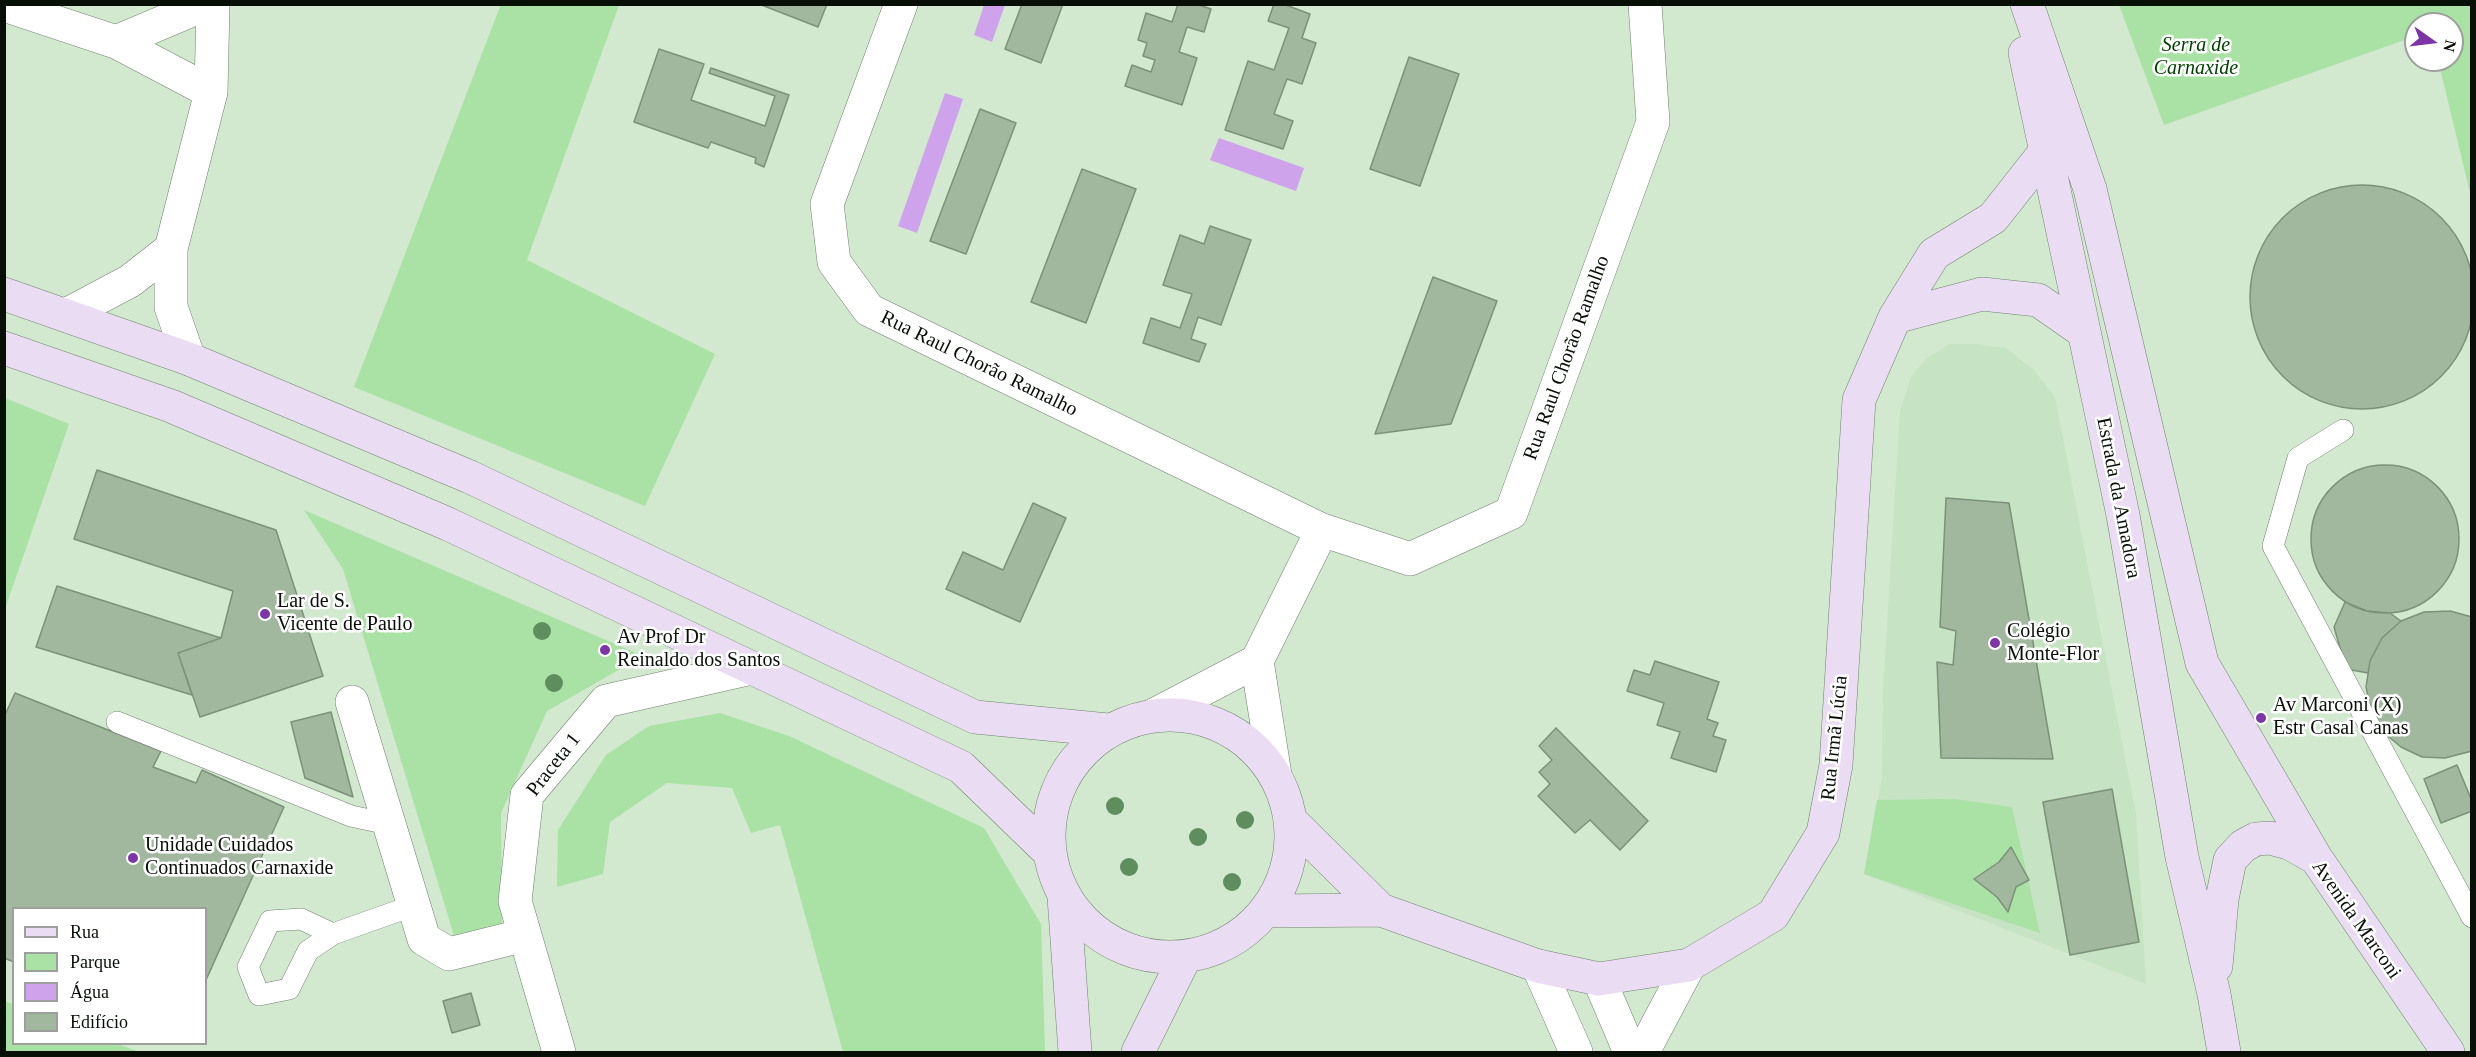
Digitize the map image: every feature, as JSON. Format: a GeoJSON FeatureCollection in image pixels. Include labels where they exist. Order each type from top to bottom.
{"type":"FeatureCollection","features":[{"type":"Feature","properties":{"kind":"street"},"geometry":{"type":"LineString","coordinates":[[116,42],[206,4]]}},
{"type":"Feature","properties":{"kind":"street"},"geometry":{"type":"LineString","coordinates":[[189,359],[171,307],[171,249],[211,92],[213,4]]}},
{"type":"Feature","properties":{"kind":"street","name":"Rua Raul Chorão Ramalho"},"geometry":{"type":"LineString","coordinates":[[901,4],[827,204],[834,262],[869,310],[1322,530],[1410,559],[1511,513],[1653,122],[1645,4]]}},
{"type":"Feature","properties":{"kind":"street","name":"Estrada da Amadora"},"geometry":{"type":"LineString","coordinates":[[2015,4],[2123,515],[2182,857],[2214,994]]}},
{"type":"Feature","properties":{"kind":"street","name":"Estrada da Amadora"},"geometry":{"type":"LineString","coordinates":[[2027,4],[2090,189],[2202,663],[2316,858]]}},
{"type":"Feature","properties":{"kind":"street"},"geometry":{"type":"LineString","coordinates":[[4,5],[116,42],[211,92]]}},
{"type":"Feature","properties":{"kind":"street","name":"Rua Irmã Lúcia"},"geometry":{"type":"LineString","coordinates":[[1266,911],[1381,910],[1538,966],[1599,979],[1689,966],[1773,915],[1823,833],[1836,765],[1859,400],[1895,317],[1934,254],[1993,218],[2045,152]]}},
{"type":"Feature","properties":{"kind":"street"},"geometry":{"type":"LineString","coordinates":[[66,315],[130,281],[171,249]]}},
{"type":"Feature","properties":{"kind":"street"},"geometry":{"type":"LineString","coordinates":[[4,294],[189,359],[470,477],[975,717],[1108,730]]}},
{"type":"Feature","properties":{"kind":"street"},"geometry":{"type":"LineString","coordinates":[[1895,317],[1982,294],[2038,300],[2084,332]]}},
{"type":"Feature","properties":{"kind":"street"},"geometry":{"type":"LineString","coordinates":[[4,348],[171,406],[448,524],[961,767],[1049,852]]}},
{"type":"Feature","properties":{"kind":"street"},"geometry":{"type":"LineString","coordinates":[[1275,775],[1257,661],[1322,530]]}},
{"type":"Feature","properties":{"kind":"street"},"geometry":{"type":"LineString","coordinates":[[1154,715],[1190,716],[1224,727],[1253,747],[1275,775],[1285,797],[1290,820],[1288,862],[1282,883],[1266,911],[1234,939],[1216,949],[1185,957],[1149,957],[1116,946],[1086,925],[1064,897],[1054,875],[1049,852],[1050,816],[1060,782],[1081,753],[1108,730],[1154,715],[1257,661]]}},
{"type":"Feature","properties":{"kind":"street","name":"Praceta 1"},"geometry":{"type":"LineString","coordinates":[[559,1053],[515,901],[526,795],[606,701],[752,668]]}},
{"type":"Feature","properties":{"kind":"street"},"geometry":{"type":"LineString","coordinates":[[352,702],[412,906],[424,939],[449,954],[525,935]]}},
{"type":"Feature","properties":{"kind":"street","name":"Rua Irmã Lúcia"},"geometry":{"type":"LineString","coordinates":[[1290,820],[1381,910]]}},
{"type":"Feature","properties":{"kind":"street","name":"Avenida Marconi"},"geometry":{"type":"LineString","coordinates":[[2214,994],[2222,900],[2230,860],[2243,846],[2256,839],[2270,838],[2289,843],[2316,858],[2448,1053]]}},
{"type":"Feature","properties":{"kind":"street"},"geometry":{"type":"LineString","coordinates":[[1064,897],[1075,1053]]}},
{"type":"Feature","properties":{"kind":"street"},"geometry":{"type":"LineString","coordinates":[[1138,1053],[1185,957]]}},
{"type":"Feature","properties":{"kind":"street"},"geometry":{"type":"LineString","coordinates":[[1538,966],[1576,1053]]}},
{"type":"Feature","properties":{"kind":"street"},"geometry":{"type":"LineString","coordinates":[[1642,1053],[1689,966]]}},
{"type":"Feature","properties":{"kind":"street"},"geometry":{"type":"LineString","coordinates":[[1599,979],[1630,1053]]}},
{"type":"Feature","properties":{"kind":"street"},"geometry":{"type":"LineString","coordinates":[[2214,994],[2224,1053]]}},
{"type":"Feature","properties":{"kind":"lane"},"geometry":{"type":"LineString","coordinates":[[2343,430],[2298,459],[2273,546],[2472,917]]}},
{"type":"Feature","properties":{"kind":"lane"},"geometry":{"type":"LineString","coordinates":[[117,722],[351,816],[388,824]]}},
{"type":"Feature","properties":{"kind":"lane"},"geometry":{"type":"LineString","coordinates":[[333,934],[412,906]]}},
{"type":"Feature","properties":{"kind":"shaded area","name":"Colégio Monte-Flor"},"geometry":{"type":"Polygon","coordinates":[[[1950,344],[1976,344],[2006,348],[2034,370],[2055,397],[2136,814],[2146,984],[1864,874],[1882,777],[1883,690],[1900,411],[1911,377],[1927,358],[1950,344]]]}},
{"type":"Feature","properties":{"kind":"green space"},"geometry":{"type":"Polygon","coordinates":[[[501,4],[619,5],[527,260],[715,354],[645,506],[354,387],[501,4]]]}},
{"type":"Feature","properties":{"kind":"green space","name":"Serra de Carnaxide"},"geometry":{"type":"Polygon","coordinates":[[[2119,5],[2471,5],[2471,197],[2441,72],[2464,72],[2464,12],[2404,12],[2404,40],[2164,125],[2119,5]]]}},
{"type":"Feature","properties":{"kind":"green space"},"geometry":{"type":"Polygon","coordinates":[[[5,398],[69,424],[5,609],[5,398]]]}},
{"type":"Feature","properties":{"kind":"green space"},"geometry":{"type":"Polygon","coordinates":[[[304,510],[643,656],[547,711],[501,813],[502,927],[455,939],[343,569],[304,510]]]}},
{"type":"Feature","properties":{"kind":"green space"},"geometry":{"type":"Polygon","coordinates":[[[720,713],[789,736],[984,828],[1041,924],[1045,1052],[843,1052],[780,825],[751,833],[732,788],[667,783],[610,822],[603,874],[557,887],[558,830],[606,755],[649,726],[720,713]]]}},
{"type":"Feature","properties":{"kind":"green space"},"geometry":{"type":"Polygon","coordinates":[[[1954,799],[2012,807],[2040,933],[1864,874],[1877,800],[1954,799]]]}},
{"type":"Feature","properties":{"kind":"green space"},"geometry":{"type":"Polygon","coordinates":[[[4,1001],[12,1004],[12,1045],[120,1045],[140,1052],[5,1052],[4,1001]]]}},
{"type":"Feature","properties":{"kind":"water"},"geometry":{"type":"Polygon","coordinates":[[[984,5],[1005,5],[992,42],[974,35],[984,5]]]}},
{"type":"Feature","properties":{"kind":"water"},"geometry":{"type":"Polygon","coordinates":[[[945,93],[963,99],[917,233],[898,226],[945,93]]]}},
{"type":"Feature","properties":{"kind":"water"},"geometry":{"type":"Polygon","coordinates":[[[1219,138],[1304,168],[1296,191],[1210,160],[1219,138]]]}},
{"type":"Feature","properties":{"kind":"building"},"geometry":{"type":"Polygon","coordinates":[[[759,4],[827,4],[818,27],[759,4]]]}},
{"type":"Feature","properties":{"kind":"building"},"geometry":{"type":"Polygon","coordinates":[[[1022,4],[1063,4],[1041,63],[1005,49],[1022,4]]]}},
{"type":"Feature","properties":{"kind":"building"},"geometry":{"type":"Polygon","coordinates":[[[1178,4],[1196,4],[1211,9],[1204,32],[1187,27],[1179,52],[1197,58],[1182,105],[1125,86],[1132,65],[1151,72],[1155,60],[1143,56],[1147,43],[1138,40],[1146,13],[1172,22],[1178,4]]]}},
{"type":"Feature","properties":{"kind":"building"},"geometry":{"type":"Polygon","coordinates":[[[1274,4],[1283,4],[1310,14],[1302,38],[1316,43],[1302,84],[1287,79],[1274,114],[1293,121],[1283,149],[1225,130],[1248,61],[1274,70],[1289,28],[1268,21],[1274,4]]]}},
{"type":"Feature","properties":{"kind":"building"},"geometry":{"type":"Polygon","coordinates":[[[659,49],[704,64],[691,100],[765,126],[775,96],[709,73],[711,68],[789,95],[764,167],[755,163],[756,158],[711,142],[708,148],[634,122],[659,49]]]}},
{"type":"Feature","properties":{"kind":"building"},"geometry":{"type":"Polygon","coordinates":[[[1409,57],[1459,74],[1420,186],[1370,169],[1409,57]]]}},
{"type":"Feature","properties":{"kind":"building"},"geometry":{"type":"Polygon","coordinates":[[[980,109],[1016,123],[966,254],[930,241],[980,109]]]}},
{"type":"Feature","properties":{"kind":"building"},"geometry":{"type":"Polygon","coordinates":[[[1082,169],[1136,189],[1086,323],[1031,302],[1082,169]]]}},
{"type":"Feature","properties":{"kind":"building"},"geometry":{"type":"Polygon","coordinates":[[[2351,185],[2373,185],[2405,193],[2415,198],[2433,210],[2449,226],[2466,254],[2472,275],[2474,297],[2472,319],[2466,340],[2449,368],[2433,384],[2405,401],[2373,409],[2351,409],[2319,401],[2309,396],[2291,384],[2275,368],[2258,340],[2250,308],[2250,286],[2258,254],[2263,244],[2275,226],[2291,210],[2319,193],[2351,185]]]}},
{"type":"Feature","properties":{"kind":"building"},"geometry":{"type":"Polygon","coordinates":[[[1210,226],[1251,240],[1221,325],[1198,317],[1191,339],[1206,344],[1199,362],[1143,343],[1151,318],[1180,328],[1192,294],[1163,285],[1180,235],[1204,244],[1210,226]]]}},
{"type":"Feature","properties":{"kind":"building"},"geometry":{"type":"Polygon","coordinates":[[[1433,277],[1497,301],[1451,424],[1375,434],[1433,277]]]}},
{"type":"Feature","properties":{"kind":"building"},"geometry":{"type":"Polygon","coordinates":[[[2385,465],[2413,471],[2437,487],[2453,511],[2459,539],[2453,567],[2437,591],[2413,607],[2385,613],[2357,607],[2333,591],[2317,567],[2311,539],[2317,511],[2333,487],[2357,471],[2385,465]]]}},
{"type":"Feature","properties":{"kind":"building","name":"Lar de S. Vicente de Paulo"},"geometry":{"type":"Polygon","coordinates":[[[97,470],[276,530],[323,676],[200,717],[178,653],[221,638],[233,591],[74,539],[97,470]]]}},
{"type":"Feature","properties":{"kind":"building"},"geometry":{"type":"Polygon","coordinates":[[[1946,498],[2009,503],[2053,759],[1941,758],[1937,662],[1953,665],[1956,631],[1940,627],[1946,498]]]}},
{"type":"Feature","properties":{"kind":"building"},"geometry":{"type":"Polygon","coordinates":[[[1033,503],[1066,518],[1020,622],[946,589],[963,552],[1003,570],[1033,503]]]}},
{"type":"Feature","properties":{"kind":"building"},"geometry":{"type":"Polygon","coordinates":[[[57,586],[221,638],[178,653],[192,695],[36,647],[57,586]]]}},
{"type":"Feature","properties":{"kind":"building"},"geometry":{"type":"Polygon","coordinates":[[[2345,602],[2367,611],[2390,613],[2401,621],[2382,638],[2370,661],[2368,673],[2346,669],[2334,627],[2345,602]]]}},
{"type":"Feature","properties":{"kind":"building"},"geometry":{"type":"Polygon","coordinates":[[[2450,611],[2472,617],[2472,751],[2445,758],[2422,757],[2401,747],[2383,732],[2371,711],[2366,687],[2370,661],[2382,638],[2401,621],[2424,612],[2450,611]]]}},
{"type":"Feature","properties":{"kind":"building"},"geometry":{"type":"Polygon","coordinates":[[[1655,661],[1719,682],[1707,719],[1718,723],[1713,736],[1726,740],[1716,772],[1671,758],[1680,732],[1657,725],[1664,703],[1627,691],[1634,670],[1650,675],[1655,661]]]}},
{"type":"Feature","properties":{"kind":"building","name":"Unidade Cuidados Continuados Carnaxide"},"geometry":{"type":"Polygon","coordinates":[[[15,693],[161,751],[153,767],[196,783],[202,770],[284,807],[207,978],[207,907],[12,907],[12,961],[4,958],[4,717],[15,693]]]}},
{"type":"Feature","properties":{"kind":"building"},"geometry":{"type":"Polygon","coordinates":[[[331,712],[353,797],[305,778],[291,722],[331,712]]]}},
{"type":"Feature","properties":{"kind":"building"},"geometry":{"type":"Polygon","coordinates":[[[1556,728],[1648,821],[1620,850],[1590,820],[1575,833],[1538,796],[1550,784],[1539,772],[1552,760],[1539,746],[1556,728]]]}},
{"type":"Feature","properties":{"kind":"building"},"geometry":{"type":"Polygon","coordinates":[[[2457,765],[2472,801],[2472,811],[2441,823],[2424,779],[2457,765]]]}},
{"type":"Feature","properties":{"kind":"building"},"geometry":{"type":"Polygon","coordinates":[[[2112,789],[2139,942],[2070,955],[2043,802],[2112,789]]]}},
{"type":"Feature","properties":{"kind":"building"},"geometry":{"type":"Polygon","coordinates":[[[2011,847],[2029,880],[2016,887],[2008,912],[1997,897],[1974,879],[1999,862],[2011,847]]]}},
{"type":"Feature","properties":{"kind":"building"},"geometry":{"type":"Polygon","coordinates":[[[471,993],[480,1025],[452,1033],[443,1001],[471,993]]]}},
{"type":"Feature","properties":{"kind":"place","name":"Lar de S. Vicente de Paulo"},"geometry":{"type":"Point","coordinates":[265,614]}},
{"type":"Feature","properties":{"kind":"place","name":"Colégio Monte-Flor"},"geometry":{"type":"Point","coordinates":[1995,643]}},
{"type":"Feature","properties":{"kind":"place","name":"Av Prof Dr Reinaldo dos Santos"},"geometry":{"type":"Point","coordinates":[605,650]}},
{"type":"Feature","properties":{"kind":"place","name":"Av Marconi (X) Estr Casal Canas"},"geometry":{"type":"Point","coordinates":[2261,718]}},
{"type":"Feature","properties":{"kind":"place","name":"Unidade Cuidados Continuados Carnaxide"},"geometry":{"type":"Point","coordinates":[133,858]}}]}
